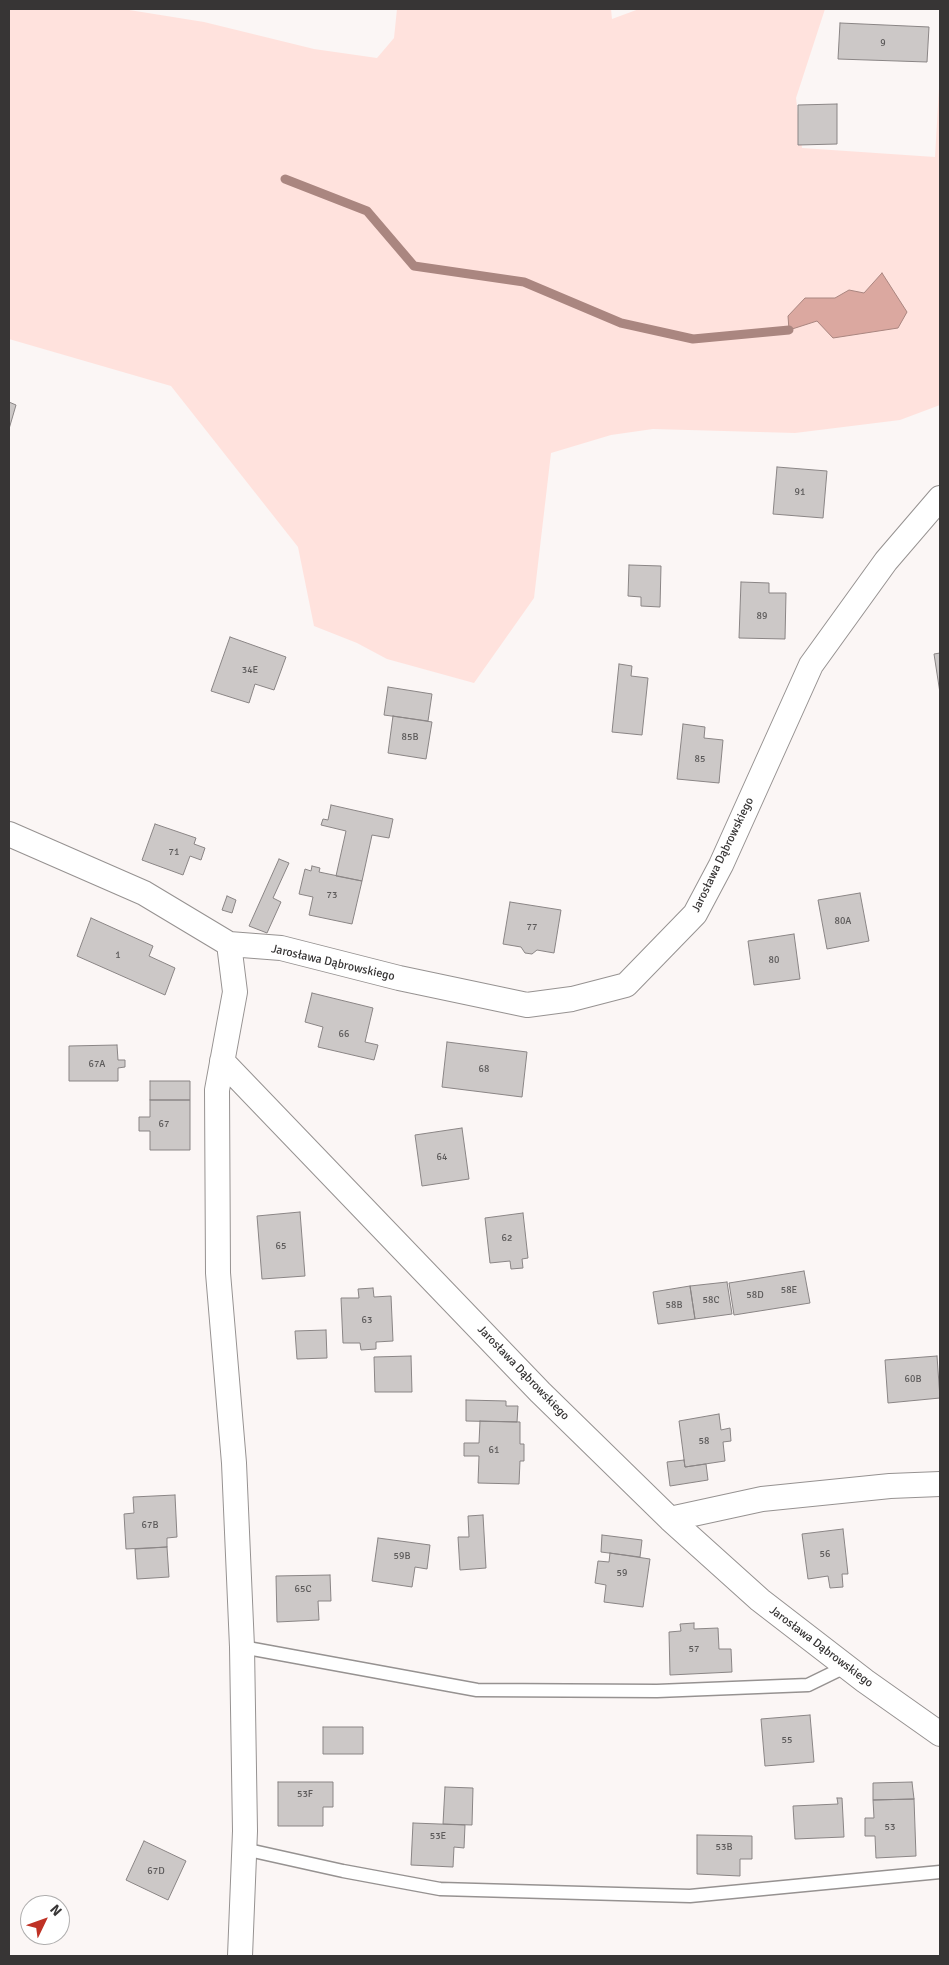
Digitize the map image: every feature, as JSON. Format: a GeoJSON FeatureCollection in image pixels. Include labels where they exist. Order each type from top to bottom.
{"type":"FeatureCollection","features":[{"type":"Feature","properties":{"kind":"street","name":"Jarosława Dąbrowskiego"},"geometry":{"type":"LineString","coordinates":[[9,834],[144,893],[229,944],[281,948],[399,978],[527,1005],[572,999],[626,985],[695,914],[721,865],[811,665],[886,561],[940,498]]}},
{"type":"Feature","properties":{"kind":"street"},"geometry":{"type":"LineString","coordinates":[[229,944],[235,992],[217,1090],[218,1273],[234,1463],[242,1647],[244,1849],[240,1956]]}},
{"type":"Feature","properties":{"kind":"street","name":"Jarosława Dąbrowskiego"},"geometry":{"type":"LineString","coordinates":[[222,1061],[540,1392],[670,1519],[760,1600],[940,1734]]}},
{"type":"Feature","properties":{"kind":"street"},"geometry":{"type":"LineString","coordinates":[[670,1519],[762,1499],[890,1486],[940,1484]]}},
{"type":"Feature","properties":{"kind":"lane"},"geometry":{"type":"LineString","coordinates":[[242,1647],[477,1690],[657,1691],[808,1685],[847,1666]]}},
{"type":"Feature","properties":{"kind":"lane"},"geometry":{"type":"LineString","coordinates":[[244,1849],[343,1871],[440,1889],[690,1896],[940,1872]]}},
{"type":"Feature","properties":{"kind":"shaded area"},"geometry":{"type":"Polygon","coordinates":[[[9,9],[123,9],[204,22],[314,49],[377,58],[394,38],[397,9],[611,9],[612,19],[639,9],[825,9],[796,98],[802,148],[935,157],[940,71],[940,405],[900,420],[795,433],[653,429],[611,435],[551,453],[534,598],[474,683],[387,659],[357,643],[314,626],[298,547],[171,386],[9,339],[9,9]]]}},
{"type":"Feature","properties":{"kind":"shaded area"},"geometry":{"type":"Polygon","coordinates":[[[882,273],[907,312],[898,328],[833,338],[817,321],[789,330],[788,316],[805,298],[835,298],[849,290],[864,293],[882,273]]]}},
{"type":"Feature","properties":{"kind":"building"},"geometry":{"type":"Polygon","coordinates":[[[840,23],[929,27],[927,62],[838,59],[840,23]]]}},
{"type":"Feature","properties":{"kind":"building"},"geometry":{"type":"Polygon","coordinates":[[[837,104],[837,144],[798,145],[798,105],[837,104]]]}},
{"type":"Feature","properties":{"kind":"building"},"geometry":{"type":"Polygon","coordinates":[[[9,402],[16,405],[9,429],[9,402]]]}},
{"type":"Feature","properties":{"kind":"building"},"geometry":{"type":"Polygon","coordinates":[[[777,467],[827,471],[823,518],[773,514],[777,467]]]}},
{"type":"Feature","properties":{"kind":"building"},"geometry":{"type":"Polygon","coordinates":[[[629,565],[661,566],[660,607],[641,606],[641,597],[628,596],[629,565]]]}},
{"type":"Feature","properties":{"kind":"building"},"geometry":{"type":"Polygon","coordinates":[[[741,582],[769,583],[769,593],[786,593],[785,639],[739,638],[741,582]]]}},
{"type":"Feature","properties":{"kind":"building"},"geometry":{"type":"Polygon","coordinates":[[[230,637],[286,657],[274,690],[255,684],[249,703],[211,691],[230,637]]]}},
{"type":"Feature","properties":{"kind":"building"},"geometry":{"type":"Polygon","coordinates":[[[940,653],[940,693],[934,654],[940,653]]]}},
{"type":"Feature","properties":{"kind":"building"},"geometry":{"type":"Polygon","coordinates":[[[619,664],[632,666],[631,676],[648,678],[642,735],[612,732],[619,664]]]}},
{"type":"Feature","properties":{"kind":"building"},"geometry":{"type":"Polygon","coordinates":[[[388,687],[432,694],[428,721],[384,715],[388,687]]]}},
{"type":"Feature","properties":{"kind":"building"},"geometry":{"type":"Polygon","coordinates":[[[393,716],[432,722],[426,759],[388,753],[393,716]]]}},
{"type":"Feature","properties":{"kind":"building"},"geometry":{"type":"Polygon","coordinates":[[[683,724],[705,727],[704,738],[723,740],[719,783],[677,779],[683,724]]]}},
{"type":"Feature","properties":{"kind":"building"},"geometry":{"type":"Polygon","coordinates":[[[331,805],[393,819],[389,838],[372,835],[362,881],[336,876],[346,831],[321,825],[323,819],[328,820],[331,805]]]}},
{"type":"Feature","properties":{"kind":"building"},"geometry":{"type":"Polygon","coordinates":[[[155,824],[196,838],[194,844],[205,848],[201,860],[190,856],[183,875],[142,860],[155,824]]]}},
{"type":"Feature","properties":{"kind":"building"},"geometry":{"type":"Polygon","coordinates":[[[279,859],[289,863],[273,898],[281,902],[267,933],[249,926],[279,859]]]}},
{"type":"Feature","properties":{"kind":"building"},"geometry":{"type":"Polygon","coordinates":[[[312,866],[320,868],[319,872],[362,881],[352,924],[309,915],[313,897],[299,894],[305,869],[311,871],[312,866]]]}},
{"type":"Feature","properties":{"kind":"building"},"geometry":{"type":"Polygon","coordinates":[[[860,893],[869,941],[827,949],[818,900],[860,893]]]}},
{"type":"Feature","properties":{"kind":"building"},"geometry":{"type":"Polygon","coordinates":[[[227,896],[236,900],[232,913],[222,910],[227,896]]]}},
{"type":"Feature","properties":{"kind":"building"},"geometry":{"type":"Polygon","coordinates":[[[510,902],[561,910],[554,953],[537,950],[532,954],[525,953],[521,947],[503,944],[510,902]]]}},
{"type":"Feature","properties":{"kind":"building"},"geometry":{"type":"Polygon","coordinates":[[[91,918],[153,946],[149,956],[175,968],[165,995],[77,956],[91,918]]]}},
{"type":"Feature","properties":{"kind":"building"},"geometry":{"type":"Polygon","coordinates":[[[794,934],[800,979],[754,985],[748,941],[794,934]]]}},
{"type":"Feature","properties":{"kind":"building"},"geometry":{"type":"Polygon","coordinates":[[[312,993],[373,1008],[365,1042],[378,1045],[374,1060],[318,1047],[323,1027],[305,1022],[312,993]]]}},
{"type":"Feature","properties":{"kind":"building"},"geometry":{"type":"Polygon","coordinates":[[[447,1042],[527,1052],[522,1097],[442,1087],[447,1042]]]}},
{"type":"Feature","properties":{"kind":"building"},"geometry":{"type":"Polygon","coordinates":[[[117,1045],[118,1060],[125,1060],[125,1067],[118,1068],[118,1081],[69,1081],[69,1046],[117,1045]]]}},
{"type":"Feature","properties":{"kind":"building"},"geometry":{"type":"Polygon","coordinates":[[[150,1081],[190,1081],[190,1100],[150,1100],[150,1081]]]}},
{"type":"Feature","properties":{"kind":"building"},"geometry":{"type":"Polygon","coordinates":[[[150,1100],[190,1100],[190,1150],[150,1150],[150,1131],[139,1131],[139,1117],[150,1117],[150,1100]]]}},
{"type":"Feature","properties":{"kind":"building"},"geometry":{"type":"Polygon","coordinates":[[[462,1128],[469,1179],[422,1186],[415,1135],[462,1128]]]}},
{"type":"Feature","properties":{"kind":"building"},"geometry":{"type":"Polygon","coordinates":[[[300,1212],[305,1276],[262,1279],[257,1216],[300,1212]]]}},
{"type":"Feature","properties":{"kind":"building"},"geometry":{"type":"Polygon","coordinates":[[[523,1213],[528,1258],[522,1259],[523,1268],[511,1269],[510,1261],[490,1263],[485,1218],[523,1213]]]}},
{"type":"Feature","properties":{"kind":"building"},"geometry":{"type":"Polygon","coordinates":[[[804,1271],[810,1303],[734,1315],[729,1283],[804,1271]]]}},
{"type":"Feature","properties":{"kind":"building"},"geometry":{"type":"Polygon","coordinates":[[[727,1282],[732,1314],[695,1319],[690,1286],[727,1282]]]}},
{"type":"Feature","properties":{"kind":"building"},"geometry":{"type":"Polygon","coordinates":[[[690,1286],[695,1319],[658,1324],[653,1292],[690,1286]]]}},
{"type":"Feature","properties":{"kind":"building"},"geometry":{"type":"Polygon","coordinates":[[[373,1288],[374,1297],[391,1296],[393,1341],[376,1342],[376,1349],[361,1350],[360,1343],[343,1343],[341,1298],[359,1298],[358,1289],[373,1288]]]}},
{"type":"Feature","properties":{"kind":"building"},"geometry":{"type":"Polygon","coordinates":[[[326,1330],[327,1358],[297,1359],[295,1331],[326,1330]]]}},
{"type":"Feature","properties":{"kind":"building"},"geometry":{"type":"Polygon","coordinates":[[[411,1356],[412,1392],[375,1392],[374,1357],[411,1356]]]}},
{"type":"Feature","properties":{"kind":"building"},"geometry":{"type":"Polygon","coordinates":[[[937,1356],[940,1398],[888,1403],[885,1360],[937,1356]]]}},
{"type":"Feature","properties":{"kind":"building"},"geometry":{"type":"Polygon","coordinates":[[[466,1400],[506,1401],[506,1406],[518,1406],[517,1422],[466,1421],[466,1400]]]}},
{"type":"Feature","properties":{"kind":"building"},"geometry":{"type":"Polygon","coordinates":[[[719,1414],[721,1430],[730,1428],[731,1441],[723,1442],[725,1461],[685,1467],[679,1421],[719,1414]]]}},
{"type":"Feature","properties":{"kind":"building"},"geometry":{"type":"Polygon","coordinates":[[[480,1421],[520,1422],[520,1444],[524,1444],[524,1461],[520,1461],[519,1484],[478,1483],[479,1456],[464,1456],[464,1443],[479,1443],[480,1421]]]}},
{"type":"Feature","properties":{"kind":"building"},"geometry":{"type":"Polygon","coordinates":[[[684,1460],[685,1467],[706,1464],[708,1480],[670,1486],[667,1462],[684,1460]]]}},
{"type":"Feature","properties":{"kind":"building"},"geometry":{"type":"Polygon","coordinates":[[[175,1495],[177,1537],[167,1538],[167,1547],[126,1549],[124,1514],[134,1513],[133,1497],[175,1495]]]}},
{"type":"Feature","properties":{"kind":"building"},"geometry":{"type":"Polygon","coordinates":[[[483,1515],[486,1568],[460,1570],[458,1537],[469,1537],[468,1516],[483,1515]]]}},
{"type":"Feature","properties":{"kind":"building"},"geometry":{"type":"Polygon","coordinates":[[[843,1529],[848,1574],[842,1574],[843,1587],[830,1588],[828,1576],[808,1579],[802,1534],[843,1529]]]}},
{"type":"Feature","properties":{"kind":"building"},"geometry":{"type":"Polygon","coordinates":[[[602,1535],[642,1540],[640,1557],[601,1552],[602,1535]]]}},
{"type":"Feature","properties":{"kind":"building"},"geometry":{"type":"Polygon","coordinates":[[[378,1538],[430,1545],[427,1569],[415,1567],[412,1587],[372,1581],[378,1538]]]}},
{"type":"Feature","properties":{"kind":"building"},"geometry":{"type":"Polygon","coordinates":[[[167,1547],[169,1577],[137,1579],[135,1549],[167,1547]]]}},
{"type":"Feature","properties":{"kind":"building"},"geometry":{"type":"Polygon","coordinates":[[[610,1553],[650,1559],[643,1607],[604,1602],[606,1585],[595,1583],[598,1561],[609,1562],[610,1553]]]}},
{"type":"Feature","properties":{"kind":"building"},"geometry":{"type":"Polygon","coordinates":[[[330,1575],[331,1601],[318,1601],[319,1620],[277,1622],[276,1576],[330,1575]]]}},
{"type":"Feature","properties":{"kind":"building"},"geometry":{"type":"Polygon","coordinates":[[[694,1623],[694,1629],[718,1628],[719,1649],[731,1649],[732,1672],[670,1675],[669,1632],[681,1631],[680,1624],[694,1623]]]}},
{"type":"Feature","properties":{"kind":"building"},"geometry":{"type":"Polygon","coordinates":[[[810,1715],[814,1762],[765,1766],[761,1719],[810,1715]]]}},
{"type":"Feature","properties":{"kind":"building"},"geometry":{"type":"Polygon","coordinates":[[[323,1727],[363,1727],[363,1754],[323,1754],[323,1727]]]}},
{"type":"Feature","properties":{"kind":"building"},"geometry":{"type":"Polygon","coordinates":[[[278,1782],[333,1782],[333,1807],[323,1807],[323,1826],[278,1826],[278,1782]]]}},
{"type":"Feature","properties":{"kind":"building"},"geometry":{"type":"Polygon","coordinates":[[[912,1782],[914,1799],[873,1800],[873,1783],[912,1782]]]}},
{"type":"Feature","properties":{"kind":"building"},"geometry":{"type":"Polygon","coordinates":[[[445,1787],[473,1788],[472,1825],[443,1824],[445,1787]]]}},
{"type":"Feature","properties":{"kind":"building"},"geometry":{"type":"Polygon","coordinates":[[[837,1798],[842,1798],[844,1837],[795,1839],[793,1806],[838,1804],[837,1798]]]}},
{"type":"Feature","properties":{"kind":"building"},"geometry":{"type":"Polygon","coordinates":[[[914,1799],[916,1856],[876,1858],[875,1836],[865,1836],[865,1818],[874,1818],[873,1800],[914,1799]]]}},
{"type":"Feature","properties":{"kind":"building"},"geometry":{"type":"Polygon","coordinates":[[[413,1823],[465,1825],[464,1848],[454,1847],[453,1867],[411,1865],[413,1823]]]}},
{"type":"Feature","properties":{"kind":"building"},"geometry":{"type":"Polygon","coordinates":[[[697,1835],[752,1836],[752,1859],[740,1859],[740,1876],[697,1874],[697,1835]]]}},
{"type":"Feature","properties":{"kind":"building"},"geometry":{"type":"Polygon","coordinates":[[[144,1841],[186,1861],[168,1900],[126,1880],[144,1841]]]}},
{"type":"Feature","properties":{"kind":"waterway"},"geometry":{"type":"LineString","coordinates":[[285,179],[367,211],[414,266],[524,282],[621,323],[693,339],[789,330]]}}]}
